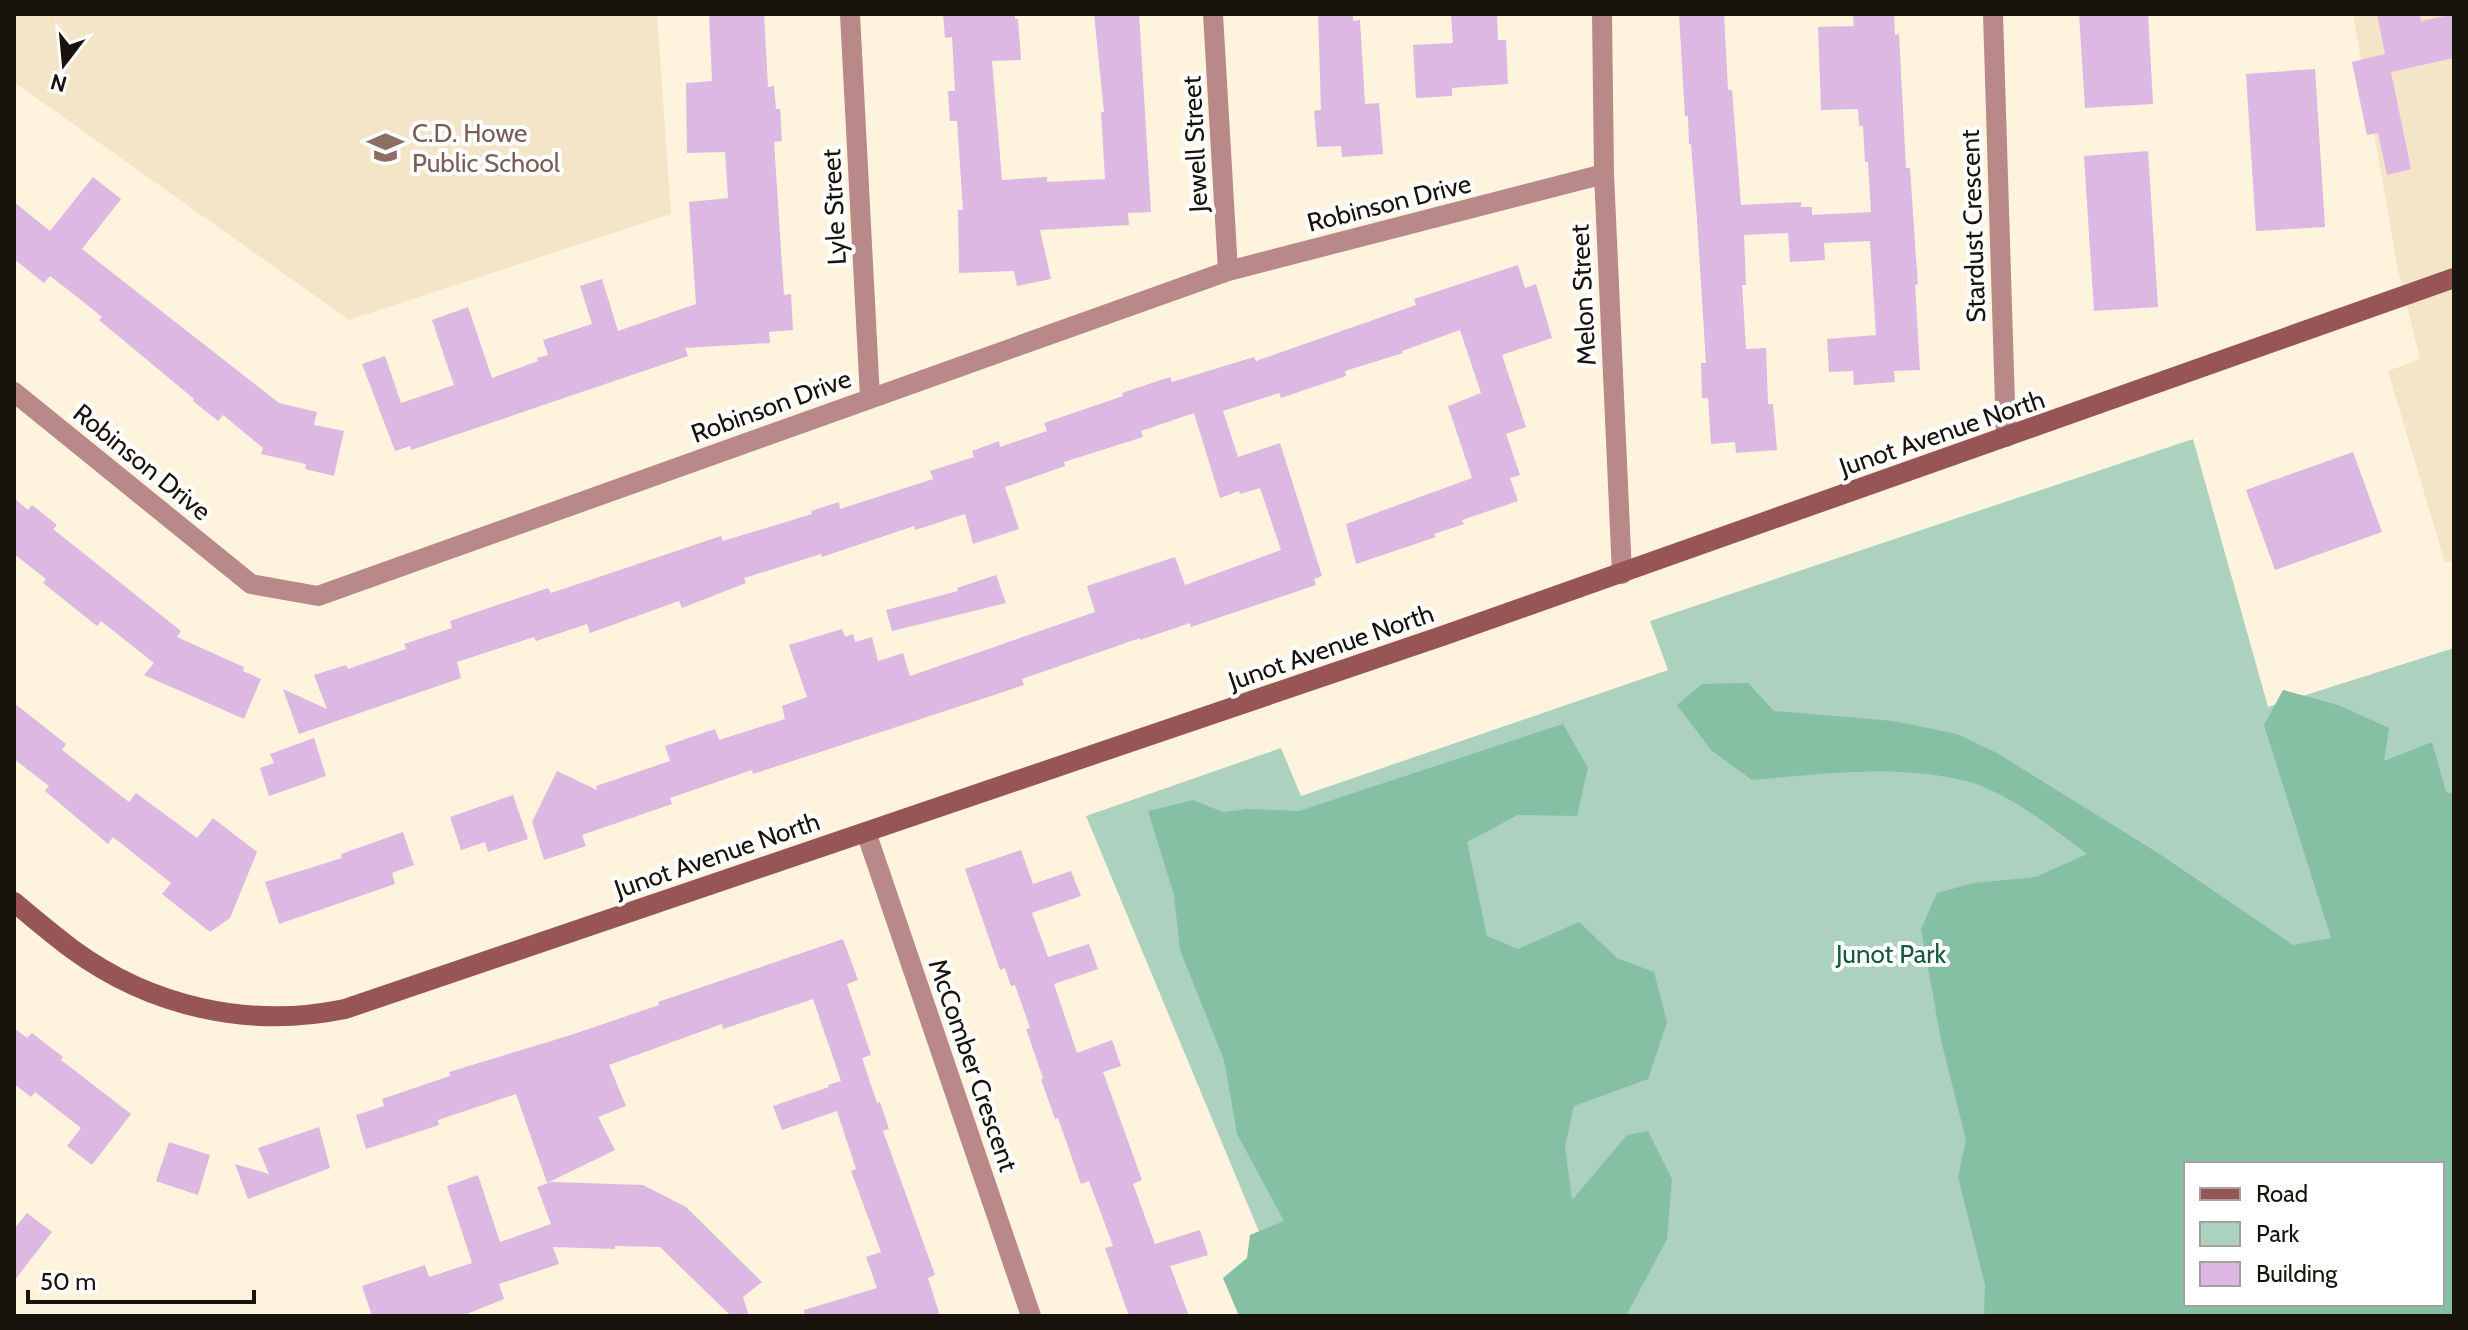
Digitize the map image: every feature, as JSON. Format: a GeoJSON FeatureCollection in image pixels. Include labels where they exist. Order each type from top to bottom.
{"type":"FeatureCollection","features":[{"type":"Feature","properties":{"kind":"main road","name":"Junot Avenue North"},"geometry":{"type":"LineString","coordinates":[[14,902],[72,949],[118,977],[200,1010],[266,1018],[304,1017],[345,1009],[1622,574],[2454,278]]}},
{"type":"Feature","properties":{"kind":"street","name":"Lyle Street"},"geometry":{"type":"LineString","coordinates":[[850,14],[870,398]]}},
{"type":"Feature","properties":{"kind":"street","name":"Jewell Street"},"geometry":{"type":"LineString","coordinates":[[1213,14],[1228,271]]}},
{"type":"Feature","properties":{"kind":"street","name":"Melon Street"},"geometry":{"type":"LineString","coordinates":[[1602,14],[1604,174],[1622,574]]}},
{"type":"Feature","properties":{"kind":"street","name":"Stardust Crescent"},"geometry":{"type":"LineString","coordinates":[[1993,14],[2006,437]]}},
{"type":"Feature","properties":{"kind":"street","name":"Robinson Drive"},"geometry":{"type":"LineString","coordinates":[[14,392],[251,584],[318,596],[1228,271],[1604,174]]}},
{"type":"Feature","properties":{"kind":"street","name":"McComber Crescent"},"geometry":{"type":"LineString","coordinates":[[866,832],[1031,1316]]}},
{"type":"Feature","properties":{"kind":"shaded area","name":"C.D. Howe Public School"},"geometry":{"type":"Polygon","coordinates":[[[14,14],[657,14],[671,214],[349,320],[14,82],[14,14]]]}},
{"type":"Feature","properties":{"kind":"shaded area"},"geometry":{"type":"Polygon","coordinates":[[[2353,14],[2454,14],[2454,561],[2445,563],[2388,371],[2420,359],[2398,270],[2353,14]]]}},
{"type":"Feature","properties":{"kind":"green space","name":"Junot Park"},"geometry":{"type":"Polygon","coordinates":[[[2193,439],[2268,707],[2454,648],[2454,1316],[1294,1316],[1086,816],[1281,748],[1301,796],[1668,670],[1650,621],[2193,439]]]}},
{"type":"Feature","properties":{"kind":"green space"},"geometry":{"type":"Polygon","coordinates":[[[1748,683],[1774,711],[1893,721],[1957,734],[1997,753],[2158,853],[2293,945],[2331,938],[2264,725],[2283,690],[2338,705],[2389,728],[2384,761],[2432,742],[2446,792],[2454,794],[2454,1316],[1984,1316],[1985,1285],[1958,1177],[1966,1140],[1941,1040],[1921,929],[1937,893],[1974,883],[2036,877],[2087,854],[2013,802],[1966,781],[1886,772],[1752,780],[1711,750],[1677,705],[1702,684],[1748,683]]]}},
{"type":"Feature","properties":{"kind":"green space"},"geometry":{"type":"Polygon","coordinates":[[[1563,724],[1588,768],[1577,816],[1518,815],[1467,842],[1487,936],[1518,949],[1579,922],[1617,958],[1654,972],[1667,1022],[1648,1079],[1574,1106],[1565,1146],[1572,1200],[1627,1135],[1648,1131],[1672,1179],[1667,1239],[1626,1316],[1239,1316],[1223,1278],[1247,1258],[1250,1235],[1284,1221],[1237,1134],[1224,1060],[1180,950],[1174,895],[1148,811],[1193,800],[1223,812],[1248,809],[1299,811],[1563,724]]]}},
{"type":"Feature","properties":{"kind":"building"},"geometry":{"type":"Polygon","coordinates":[[[709,14],[764,14],[768,87],[774,86],[776,109],[780,109],[782,141],[774,142],[784,295],[791,294],[793,330],[769,332],[770,343],[685,348],[688,356],[411,450],[410,446],[395,451],[362,364],[385,356],[401,403],[454,385],[432,320],[468,307],[492,378],[548,355],[543,340],[592,324],[580,286],[602,279],[618,331],[696,304],[689,202],[728,198],[725,152],[687,153],[686,83],[712,81],[709,14]]]}},
{"type":"Feature","properties":{"kind":"building"},"geometry":{"type":"Polygon","coordinates":[[[943,14],[1015,14],[1021,60],[992,61],[1002,180],[1047,177],[1047,182],[1105,179],[1101,112],[1104,112],[1094,14],[1139,14],[1151,212],[1128,213],[1129,225],[1040,230],[1051,279],[1017,286],[1014,271],[959,273],[958,210],[963,210],[957,121],[950,121],[948,91],[955,91],[952,37],[945,38],[943,14]]]}},
{"type":"Feature","properties":{"kind":"building"},"geometry":{"type":"Polygon","coordinates":[[[1318,14],[1353,14],[1353,21],[1360,20],[1365,104],[1379,103],[1383,154],[1342,157],[1341,146],[1317,147],[1314,111],[1321,110],[1318,14]]]}},
{"type":"Feature","properties":{"kind":"building"},"geometry":{"type":"Polygon","coordinates":[[[1451,14],[1497,14],[1498,40],[1506,40],[1508,84],[1452,88],[1452,96],[1416,98],[1413,45],[1453,43],[1451,14]]]}},
{"type":"Feature","properties":{"kind":"building"},"geometry":{"type":"Polygon","coordinates":[[[1679,14],[1724,14],[1728,90],[1732,90],[1741,205],[1801,202],[1801,207],[1812,207],[1812,215],[1871,212],[1868,162],[1865,162],[1863,126],[1859,126],[1858,109],[1821,110],[1818,27],[1854,26],[1853,14],[1894,14],[1895,35],[1899,34],[1906,168],[1910,168],[1918,284],[1915,285],[1920,370],[1894,371],[1895,382],[1854,385],[1853,371],[1829,372],[1827,339],[1876,335],[1870,241],[1824,243],[1825,260],[1790,262],[1788,233],[1744,235],[1746,285],[1742,285],[1746,349],[1766,348],[1768,404],[1773,404],[1777,450],[1736,453],[1735,442],[1711,444],[1708,398],[1702,398],[1701,363],[1706,363],[1679,14]]]}},
{"type":"Feature","properties":{"kind":"building"},"geometry":{"type":"Polygon","coordinates":[[[2079,14],[2148,14],[2153,104],[2085,108],[2079,14]]]}},
{"type":"Feature","properties":{"kind":"building"},"geometry":{"type":"Polygon","coordinates":[[[2377,14],[2420,14],[2421,21],[2454,14],[2454,58],[2391,72],[2411,169],[2387,175],[2378,133],[2367,135],[2352,62],[2385,54],[2377,14]]]}},
{"type":"Feature","properties":{"kind":"building"},"geometry":{"type":"Polygon","coordinates":[[[2315,69],[2325,227],[2256,231],[2246,74],[2315,69]]]}},
{"type":"Feature","properties":{"kind":"building"},"geometry":{"type":"Polygon","coordinates":[[[2148,151],[2158,307],[2094,311],[2084,156],[2148,151]]]}},
{"type":"Feature","properties":{"kind":"building"},"geometry":{"type":"Polygon","coordinates":[[[93,177],[121,199],[82,249],[279,403],[317,412],[314,425],[344,431],[334,476],[305,469],[306,464],[261,454],[263,448],[223,415],[218,421],[193,401],[99,320],[102,317],[81,300],[50,276],[44,283],[14,259],[14,202],[50,231],[93,177]]]}},
{"type":"Feature","properties":{"kind":"building"},"geometry":{"type":"Polygon","coordinates":[[[1518,265],[1525,288],[1536,284],[1552,338],[1502,355],[1526,427],[1506,434],[1520,475],[1510,478],[1518,501],[1462,520],[1464,524],[1434,534],[1436,537],[1356,564],[1346,524],[1472,478],[1448,406],[1481,393],[1460,330],[1403,353],[1345,371],[1346,376],[1281,398],[1279,393],[1223,411],[1238,457],[1280,443],[1322,576],[1314,579],[1316,585],[1191,627],[1190,623],[1140,638],[1022,679],[1024,685],[670,798],[672,804],[582,835],[586,846],[544,860],[532,822],[557,771],[597,790],[596,786],[670,761],[665,746],[715,729],[719,740],[785,719],[782,706],[807,697],[789,645],[842,629],[845,637],[853,634],[855,642],[872,637],[878,661],[903,653],[910,676],[1095,612],[1087,586],[1175,557],[1185,585],[1281,550],[1260,488],[1220,498],[1194,413],[1141,431],[1143,437],[1064,462],[1065,466],[1005,487],[1019,529],[973,544],[965,514],[915,530],[914,526],[822,557],[821,554],[744,578],[746,583],[682,608],[679,601],[590,633],[587,624],[457,662],[461,678],[299,734],[283,689],[327,709],[314,675],[346,665],[348,669],[406,649],[404,644],[452,628],[450,621],[548,588],[551,593],[721,536],[723,541],[812,514],[811,511],[839,502],[840,509],[933,479],[930,471],[974,457],[972,451],[999,441],[1000,447],[1047,431],[1044,423],[1123,396],[1122,393],[1170,377],[1172,382],[1254,357],[1256,361],[1416,305],[1414,299],[1518,265]]]}},
{"type":"Feature","properties":{"kind":"building"},"geometry":{"type":"Polygon","coordinates":[[[2353,452],[2382,532],[2275,570],[2246,490],[2353,452]]]}},
{"type":"Feature","properties":{"kind":"building"},"geometry":{"type":"Polygon","coordinates":[[[14,498],[28,510],[32,505],[57,525],[53,529],[181,631],[177,637],[244,667],[243,671],[261,679],[244,719],[144,675],[154,663],[101,621],[97,626],[43,583],[46,579],[14,554],[14,498]]]}},
{"type":"Feature","properties":{"kind":"building"},"geometry":{"type":"Polygon","coordinates":[[[996,575],[1006,603],[892,631],[886,610],[958,591],[957,588],[996,575]]]}},
{"type":"Feature","properties":{"kind":"building"},"geometry":{"type":"Polygon","coordinates":[[[14,703],[66,744],[62,750],[129,802],[136,793],[197,838],[213,818],[257,852],[230,918],[210,932],[162,894],[171,883],[113,837],[108,844],[45,791],[49,786],[14,759],[14,703]]]}},
{"type":"Feature","properties":{"kind":"building"},"geometry":{"type":"Polygon","coordinates":[[[314,738],[326,776],[269,796],[260,768],[274,763],[270,754],[314,738]]]}},
{"type":"Feature","properties":{"kind":"building"},"geometry":{"type":"Polygon","coordinates":[[[513,795],[528,839],[488,852],[485,842],[461,850],[450,817],[513,795]]]}},
{"type":"Feature","properties":{"kind":"building"},"geometry":{"type":"Polygon","coordinates":[[[403,832],[414,865],[392,873],[395,884],[279,924],[265,882],[342,858],[341,854],[403,832]]]}},
{"type":"Feature","properties":{"kind":"building"},"geometry":{"type":"Polygon","coordinates":[[[1021,850],[1033,884],[1071,871],[1081,896],[1032,913],[1048,957],[1089,944],[1098,969],[1054,984],[1077,1053],[1112,1040],[1121,1066],[1103,1072],[1142,1180],[1133,1184],[1155,1244],[1200,1230],[1208,1255],[1170,1266],[1189,1316],[1129,1316],[1105,1248],[1113,1246],[1089,1181],[1081,1184],[1041,1079],[1026,1029],[1030,1028],[1015,985],[1011,986],[1005,968],[1000,970],[965,869],[1021,850]]]}},
{"type":"Feature","properties":{"kind":"building"},"geometry":{"type":"Polygon","coordinates":[[[843,939],[858,980],[847,984],[871,1055],[862,1058],[889,1129],[883,1131],[935,1275],[928,1278],[940,1316],[805,1316],[804,1310],[877,1288],[866,1257],[881,1252],[851,1171],[856,1169],[837,1111],[782,1130],[773,1106],[841,1081],[813,999],[723,1029],[722,1024],[609,1065],[626,1106],[598,1117],[615,1150],[547,1183],[516,1094],[438,1120],[439,1125],[366,1149],[356,1115],[384,1106],[382,1099],[450,1076],[449,1072],[571,1035],[843,939]]]}},
{"type":"Feature","properties":{"kind":"building"},"geometry":{"type":"Polygon","coordinates":[[[14,1028],[27,1038],[32,1033],[63,1057],[61,1060],[131,1114],[92,1165],[67,1146],[81,1128],[35,1092],[31,1097],[14,1084],[14,1028]]]}},
{"type":"Feature","properties":{"kind":"building"},"geometry":{"type":"Polygon","coordinates":[[[319,1127],[330,1168],[248,1199],[235,1164],[269,1174],[258,1148],[319,1127]]]}},
{"type":"Feature","properties":{"kind":"building"},"geometry":{"type":"Polygon","coordinates":[[[169,1142],[210,1155],[198,1195],[156,1181],[169,1142]]]}},
{"type":"Feature","properties":{"kind":"building"},"geometry":{"type":"Polygon","coordinates":[[[478,1175],[500,1242],[551,1224],[537,1187],[551,1182],[643,1185],[686,1207],[762,1282],[743,1297],[749,1316],[731,1316],[660,1247],[615,1246],[615,1249],[553,1247],[559,1264],[499,1284],[504,1299],[462,1316],[372,1316],[362,1286],[425,1265],[429,1277],[472,1263],[447,1186],[478,1175]]]}},
{"type":"Feature","properties":{"kind":"building"},"geometry":{"type":"Polygon","coordinates":[[[27,1213],[52,1232],[14,1281],[14,1229],[27,1213]]]}},
{"type":"Feature","properties":{"kind":"place","name":"C.D. Howe Public School"},"geometry":{"type":"Point","coordinates":[386,148]}}]}
